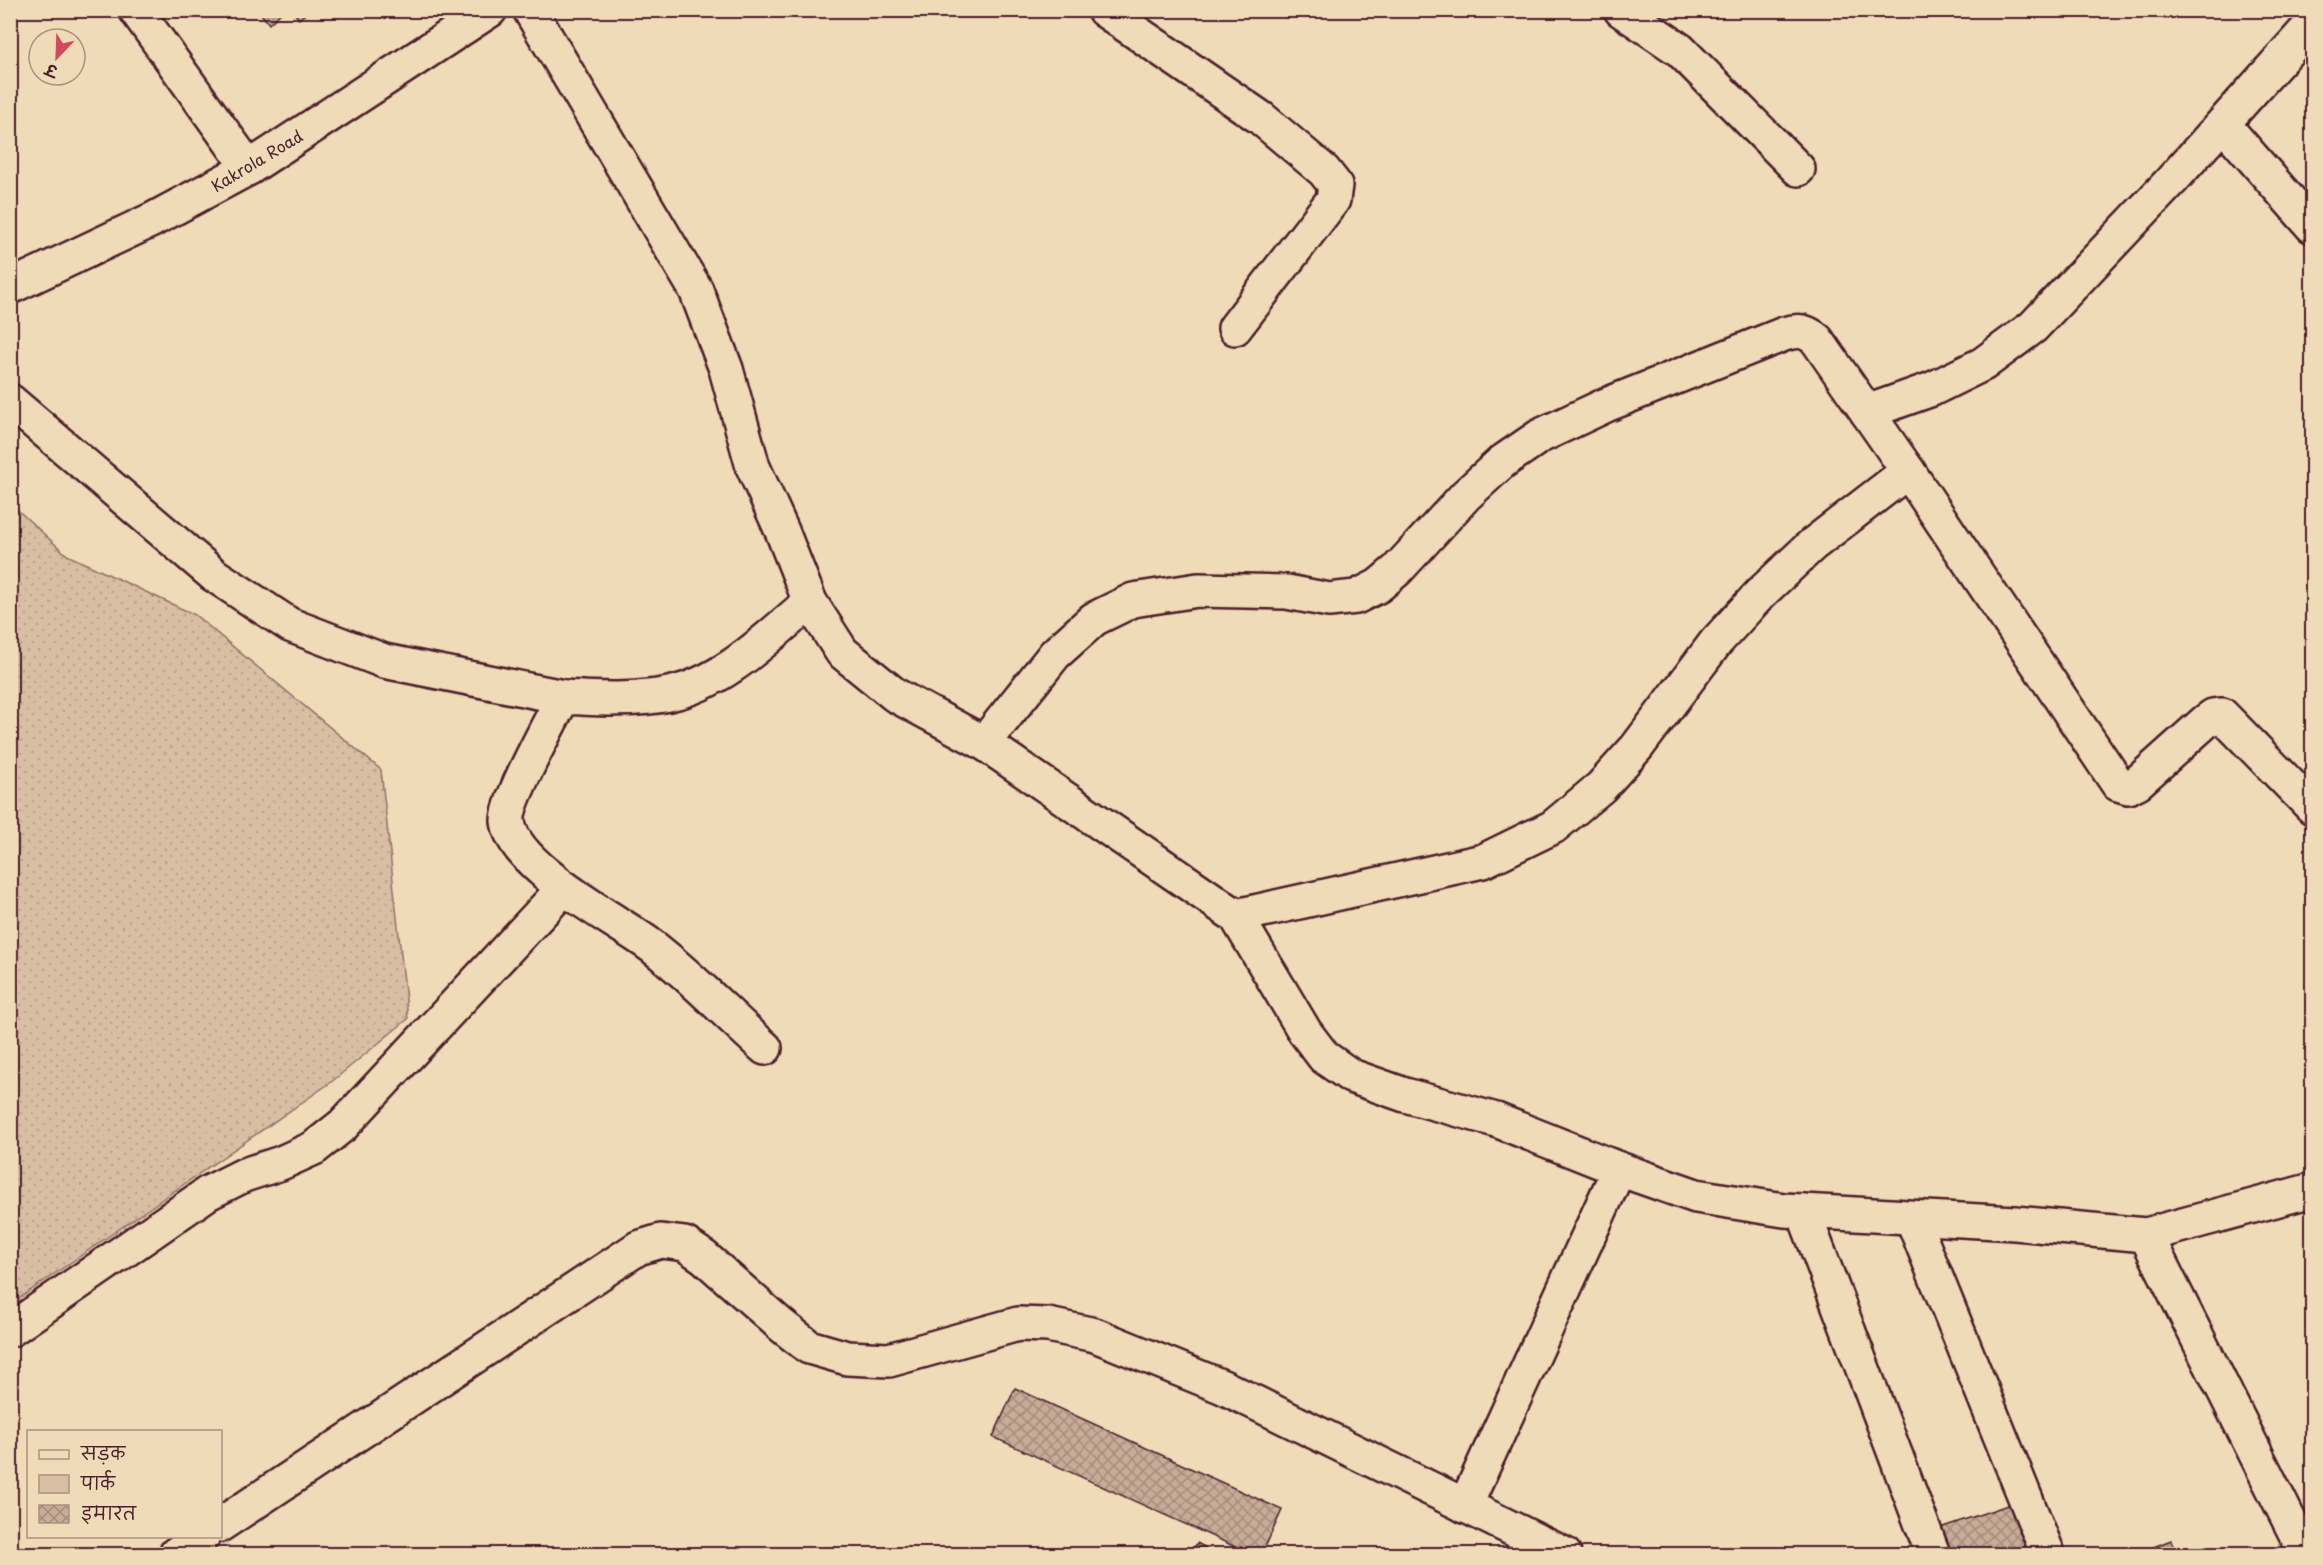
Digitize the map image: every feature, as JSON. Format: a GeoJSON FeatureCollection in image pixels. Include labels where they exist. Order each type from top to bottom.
{"type":"FeatureCollection","features":[{"type":"Feature","properties":{"kind":"street"},"geometry":{"type":"LineString","coordinates":[[136,10],[249,168]]}},
{"type":"Feature","properties":{"kind":"street","name":"Kakrola Road"},"geometry":{"type":"LineString","coordinates":[[10,287],[152,220],[249,168],[490,10]]}},
{"type":"Feature","properties":{"kind":"street"},"geometry":{"type":"LineString","coordinates":[[530,10],[696,290],[726,369],[753,467],[782,531],[810,602],[842,652],[895,695],[984,743],[1236,916],[1305,1032],[1324,1057],[1351,1076],[1405,1095],[1496,1120],[1619,1169],[1696,1196],[1785,1210],[2015,1223],[2146,1235],[2313,1190]]}},
{"type":"Feature","properties":{"kind":"street"},"geometry":{"type":"LineString","coordinates":[[1104,10],[1261,118],[1324,171],[1335,185],[1333,200],[1235,328]]}},
{"type":"Feature","properties":{"kind":"street"},"geometry":{"type":"LineString","coordinates":[[1621,10],[1680,50],[1797,169]]}},
{"type":"Feature","properties":{"kind":"street"},"geometry":{"type":"LineString","coordinates":[[1867,412],[1932,389],[1983,364],[2033,327],[2313,24]]}},
{"type":"Feature","properties":{"kind":"street"},"geometry":{"type":"LineString","coordinates":[[2223,124],[2313,226]]}},
{"type":"Feature","properties":{"kind":"street"},"geometry":{"type":"LineString","coordinates":[[984,743],[1055,654],[1094,619],[1133,600],[1198,590],[1287,592],[1329,600],[1356,597],[1378,586],[1397,570],[1473,488],[1502,462],[1540,436],[1606,405],[1798,330],[1808,333],[1817,340],[1908,471],[2118,784],[2128,787],[2138,782],[2205,722],[2213,716],[2222,715],[2313,807]]}},
{"type":"Feature","properties":{"kind":"street"},"geometry":{"type":"LineString","coordinates":[[10,400],[214,575],[290,625],[384,661],[563,697],[609,700],[669,694],[705,681],[735,663],[810,602]]}},
{"type":"Feature","properties":{"kind":"street"},"geometry":{"type":"LineString","coordinates":[[1236,916],[1483,861],[1553,827],[1601,787],[1637,747],[1716,642],[1761,593],[1812,545],[1908,471]]}},
{"type":"Feature","properties":{"kind":"street"},"geometry":{"type":"LineString","coordinates":[[563,697],[514,795],[507,821],[516,842],[533,863],[564,888],[654,948],[765,1048]]}},
{"type":"Feature","properties":{"kind":"street"},"geometry":{"type":"LineString","coordinates":[[10,1330],[208,1193],[244,1175],[281,1163],[314,1148],[343,1125],[564,888]]}},
{"type":"Feature","properties":{"kind":"street"},"geometry":{"type":"LineString","coordinates":[[1466,1506],[1619,1169]]}},
{"type":"Feature","properties":{"kind":"street"},"geometry":{"type":"LineString","coordinates":[[1803,1211],[1933,1554]]}},
{"type":"Feature","properties":{"kind":"street"},"geometry":{"type":"LineString","coordinates":[[1912,1218],[2048,1554]]}},
{"type":"Feature","properties":{"kind":"street"},"geometry":{"type":"LineString","coordinates":[[2146,1235],[2306,1554]]}},
{"type":"Feature","properties":{"kind":"street"},"geometry":{"type":"LineString","coordinates":[[222,1524],[638,1248],[661,1240],[685,1244],[705,1257],[809,1347],[847,1358],[889,1360],[1018,1324],[1048,1325],[1095,1335],[1223,1387],[1564,1554]]}},
{"type":"Feature","properties":{"kind":"street"},"geometry":{"type":"LineString","coordinates":[[176,1554],[200,1538]]}},
{"type":"Feature","properties":{"kind":"green space"},"geometry":{"type":"Polygon","coordinates":[[[10,503],[67,555],[195,615],[381,770],[408,1019],[330,1083],[11,1304],[10,503]]]}},
{"type":"Feature","properties":{"kind":"building"},"geometry":{"type":"Polygon","coordinates":[[[258,10],[284,10],[269,24],[258,10]]]}},
{"type":"Feature","properties":{"kind":"building"},"geometry":{"type":"Polygon","coordinates":[[[292,10],[310,10],[299,19],[292,10]]]}},
{"type":"Feature","properties":{"kind":"building"},"geometry":{"type":"Polygon","coordinates":[[[1015,1388],[1282,1510],[1262,1554],[1251,1554],[993,1437],[1015,1388]]]}},
{"type":"Feature","properties":{"kind":"building"},"geometry":{"type":"Polygon","coordinates":[[[2011,1504],[2028,1554],[1946,1554],[1937,1529],[2011,1504]]]}},
{"type":"Feature","properties":{"kind":"building"},"geometry":{"type":"Polygon","coordinates":[[[2171,1540],[2177,1554],[2142,1554],[2141,1552],[2171,1540]]]}},
{"type":"Feature","properties":{"kind":"building"},"geometry":{"type":"Polygon","coordinates":[[[1197,1543],[1217,1554],[1190,1554],[1197,1543]]]}}]}
